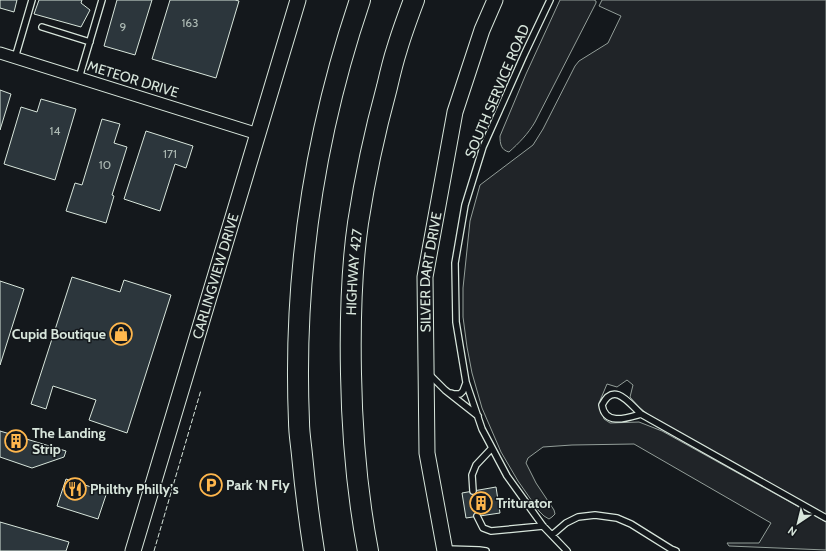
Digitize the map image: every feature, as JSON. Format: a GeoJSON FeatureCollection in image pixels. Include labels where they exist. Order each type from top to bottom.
{"type":"FeatureCollection","features":[{"type":"Feature","properties":{"kind":"highway"},"geometry":{"type":"LineString","coordinates":[[314,551],[306,496],[299,423],[298,349],[301,276],[317,162],[327,115],[360,0]]}},
{"type":"Feature","properties":{"kind":"highway","name":"HIGHWAY 427"},"geometry":{"type":"LineString","coordinates":[[368,551],[357,480],[352,414],[350,346],[353,272],[358,224],[367,169],[397,50],[414,0]]}},
{"type":"Feature","properties":{"kind":"main road","name":"CARLINGVIEW DRIVE"},"geometry":{"type":"LineString","coordinates":[[133,551],[298,0]]}},
{"type":"Feature","properties":{"kind":"main road","name":"SILVER DART DRIVE"},"geometry":{"type":"LineString","coordinates":[[445,550],[427,453],[425,277],[455,112],[482,30],[495,0]]}},
{"type":"Feature","properties":{"kind":"street","name":"METEOR DRIVE"},"geometry":{"type":"LineString","coordinates":[[0,53],[258,134]]}},
{"type":"Feature","properties":{"kind":"lane"},"geometry":{"type":"LineString","coordinates":[[15,58],[32,0]]}},
{"type":"Feature","properties":{"kind":"lane"},"geometry":{"type":"LineString","coordinates":[[79,78],[102,0]]}},
{"type":"Feature","properties":{"kind":"lane","name":"SOUTH SERVICE ROAD"},"geometry":{"type":"LineString","coordinates":[[550,0],[483,147],[465,205],[455,264],[456,322],[466,382],[482,429],[507,476],[543,526],[567,551]]}},
{"type":"Feature","properties":{"kind":"lane"},"geometry":{"type":"LineString","coordinates":[[42,27],[90,42]]}},
{"type":"Feature","properties":{"kind":"lane"},"geometry":{"type":"LineString","coordinates":[[426,372],[445,390],[478,416]]}},
{"type":"Feature","properties":{"kind":"lane"},"geometry":{"type":"LineString","coordinates":[[445,390],[454,394],[460,394],[463,391],[466,382]]}},
{"type":"Feature","properties":{"kind":"lane"},"geometry":{"type":"LineString","coordinates":[[641,414],[621,419],[610,418],[602,410],[602,405],[607,396],[611,394],[624,398],[641,414],[826,518]]}},
{"type":"Feature","properties":{"kind":"lane"},"geometry":{"type":"LineString","coordinates":[[473,491],[472,475],[476,465],[492,448]]}},
{"type":"Feature","properties":{"kind":"lane"},"geometry":{"type":"LineString","coordinates":[[552,535],[566,523],[578,517],[595,515],[617,518],[631,524],[676,551]]}},
{"type":"Feature","properties":{"kind":"lane"},"geometry":{"type":"LineString","coordinates":[[477,516],[483,528],[491,531],[543,526]]}},
{"type":"Feature","properties":{"kind":"lane"},"geometry":{"type":"LineString","coordinates":[[445,550],[486,551]]}},
{"type":"Feature","properties":{"kind":"shaded area"},"geometry":{"type":"Polygon","coordinates":[[[560,0],[594,0],[596,3],[535,122],[523,138],[509,152],[504,150],[500,142],[500,136],[526,74],[560,0]]]}},
{"type":"Feature","properties":{"kind":"shaded area"},"geometry":{"type":"Polygon","coordinates":[[[602,0],[826,0],[826,515],[771,486],[650,416],[630,397],[633,385],[627,380],[617,387],[607,384],[599,403],[604,419],[610,423],[639,422],[662,431],[826,522],[826,550],[729,546],[727,543],[759,543],[771,523],[634,444],[543,447],[528,458],[526,463],[536,483],[554,510],[555,514],[549,519],[539,511],[518,481],[501,452],[482,408],[472,373],[463,317],[463,288],[470,221],[480,185],[533,145],[543,129],[575,66],[579,61],[608,43],[621,16],[599,6],[602,0]]]}},
{"type":"Feature","properties":{"kind":"building"},"geometry":{"type":"Polygon","coordinates":[[[0,0],[17,0],[14,12],[0,8],[0,0]]]}},
{"type":"Feature","properties":{"kind":"building"},"geometry":{"type":"Polygon","coordinates":[[[39,0],[82,0],[81,3],[90,10],[81,27],[34,14],[39,0]]]}},
{"type":"Feature","properties":{"kind":"building"},"geometry":{"type":"Polygon","coordinates":[[[117,0],[152,0],[135,55],[104,46],[117,0]]]}},
{"type":"Feature","properties":{"kind":"building"},"geometry":{"type":"Polygon","coordinates":[[[170,0],[239,1],[216,78],[152,59],[170,0]]]}},
{"type":"Feature","properties":{"kind":"building"},"geometry":{"type":"Polygon","coordinates":[[[0,90],[11,94],[0,130],[0,90]]]}},
{"type":"Feature","properties":{"kind":"building"},"geometry":{"type":"Polygon","coordinates":[[[41,99],[76,109],[55,180],[4,164],[21,107],[37,112],[41,99]]]}},
{"type":"Feature","properties":{"kind":"building"},"geometry":{"type":"Polygon","coordinates":[[[102,119],[120,124],[114,143],[127,147],[112,195],[114,196],[106,223],[66,211],[75,183],[82,185],[102,119]]]}},
{"type":"Feature","properties":{"kind":"building"},"geometry":{"type":"Polygon","coordinates":[[[146,131],[193,146],[186,168],[175,164],[160,211],[124,199],[146,131]]]}},
{"type":"Feature","properties":{"kind":"building"},"geometry":{"type":"Polygon","coordinates":[[[72,277],[120,292],[124,280],[171,295],[127,433],[89,420],[96,400],[53,386],[46,409],[31,404],[72,277]]]}},
{"type":"Feature","properties":{"kind":"building"},"geometry":{"type":"Polygon","coordinates":[[[0,281],[24,289],[0,365],[0,281]]]}},
{"type":"Feature","properties":{"kind":"building","name":"The Landing Strip"},"geometry":{"type":"Polygon","coordinates":[[[0,431],[66,451],[64,457],[32,468],[0,457],[0,431]]]}},
{"type":"Feature","properties":{"kind":"building"},"geometry":{"type":"Polygon","coordinates":[[[66,479],[107,492],[98,519],[57,506],[66,479]]]}},
{"type":"Feature","properties":{"kind":"building","name":"Triturator"},"geometry":{"type":"Polygon","coordinates":[[[496,487],[500,513],[466,518],[462,493],[496,487]]]}},
{"type":"Feature","properties":{"kind":"building"},"geometry":{"type":"Polygon","coordinates":[[[0,522],[69,542],[66,551],[0,551],[0,522]]]}},
{"type":"Feature","properties":{"kind":"fence"},"geometry":{"type":"LineString","coordinates":[[154,551],[201,390]]}},
{"type":"Feature","properties":{"kind":"place","name":"Cupid Boutique"},"geometry":{"type":"Point","coordinates":[121,334]}},
{"type":"Feature","properties":{"kind":"place","name":"The Landing Strip"},"geometry":{"type":"Point","coordinates":[16,441]}},
{"type":"Feature","properties":{"kind":"place","name":"Park 'N Fly"},"geometry":{"type":"Point","coordinates":[211,485]}},
{"type":"Feature","properties":{"kind":"place","name":"Philthy Philly’s"},"geometry":{"type":"Point","coordinates":[75,489]}},
{"type":"Feature","properties":{"kind":"place","name":"Triturator"},"geometry":{"type":"Point","coordinates":[481,503]}}]}
